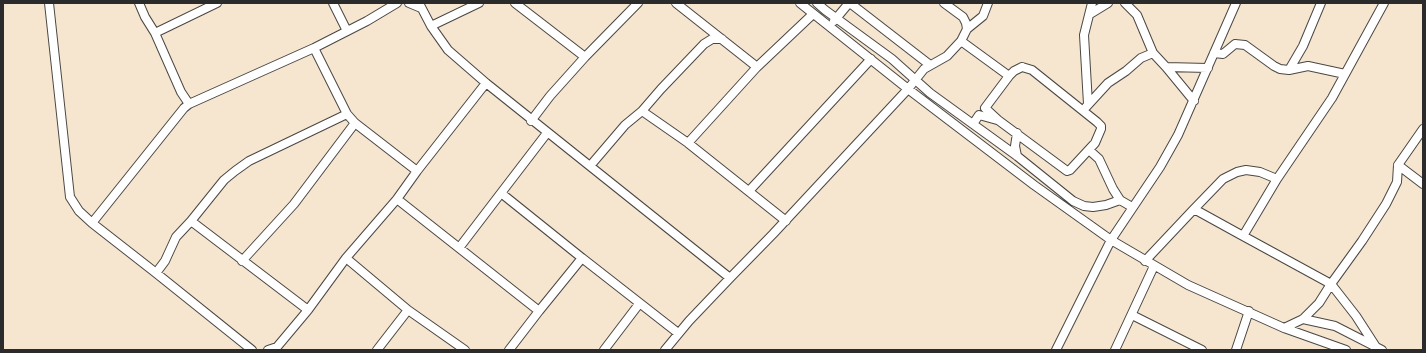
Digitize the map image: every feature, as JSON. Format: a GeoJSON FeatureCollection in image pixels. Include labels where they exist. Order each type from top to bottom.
{"type":"FeatureCollection","features":[{"type":"Feature","properties":{"kind":"street"},"geometry":{"type":"LineString","coordinates":[[49,3],[70,197],[79,211],[92,223],[156,272],[252,350]]}},
{"type":"Feature","properties":{"kind":"street"},"geometry":{"type":"LineString","coordinates":[[139,3],[181,92],[189,104]]}},
{"type":"Feature","properties":{"kind":"street"},"geometry":{"type":"LineString","coordinates":[[154,33],[217,3]]}},
{"type":"Feature","properties":{"kind":"street"},"geometry":{"type":"LineString","coordinates":[[332,3],[347,31]]}},
{"type":"Feature","properties":{"kind":"street"},"geometry":{"type":"LineString","coordinates":[[92,223],[184,108],[189,104],[314,48],[397,3]]}},
{"type":"Feature","properties":{"kind":"street"},"geometry":{"type":"LineString","coordinates":[[409,3],[420,5],[431,26],[448,50],[486,84],[730,278]]}},
{"type":"Feature","properties":{"kind":"street"},"geometry":{"type":"LineString","coordinates":[[431,26],[480,3]]}},
{"type":"Feature","properties":{"kind":"street"},"geometry":{"type":"LineString","coordinates":[[516,3],[585,57]]}},
{"type":"Feature","properties":{"kind":"street"},"geometry":{"type":"LineString","coordinates":[[532,121],[550,96],[585,57],[638,3]]}},
{"type":"Feature","properties":{"kind":"street"},"geometry":{"type":"LineString","coordinates":[[676,3],[757,67]]}},
{"type":"Feature","properties":{"kind":"street"},"geometry":{"type":"LineString","coordinates":[[800,3],[908,89],[1034,185],[1111,240],[1188,285],[1322,346],[1346,350]]}},
{"type":"Feature","properties":{"kind":"street"},"geometry":{"type":"LineString","coordinates":[[817,3],[892,59],[930,93],[1017,156],[1073,201],[1084,206],[1093,207],[1106,205],[1120,200]]}},
{"type":"Feature","properties":{"kind":"street"},"geometry":{"type":"LineString","coordinates":[[830,26],[849,3],[930,65]]}},
{"type":"Feature","properties":{"kind":"street"},"geometry":{"type":"LineString","coordinates":[[944,3],[963,17],[967,29]]}},
{"type":"Feature","properties":{"kind":"street"},"geometry":{"type":"LineString","coordinates":[[665,350],[678,333],[786,221],[908,89],[924,69],[947,56],[961,41],[967,29],[983,16],[988,3]]}},
{"type":"Feature","properties":{"kind":"street"},"geometry":{"type":"LineString","coordinates":[[1086,108],[1084,35],[1092,3]]}},
{"type":"Feature","properties":{"kind":"street"},"geometry":{"type":"LineString","coordinates":[[1090,14],[1108,3]]}},
{"type":"Feature","properties":{"kind":"street"},"geometry":{"type":"LineString","coordinates":[[1125,3],[1137,15],[1153,53],[1194,101]]}},
{"type":"Feature","properties":{"kind":"street"},"geometry":{"type":"LineString","coordinates":[[1056,350],[1111,240],[1170,150],[1194,101],[1236,3]]}},
{"type":"Feature","properties":{"kind":"street"},"geometry":{"type":"LineString","coordinates":[[1289,70],[1303,46],[1321,3]]}},
{"type":"Feature","properties":{"kind":"street"},"geometry":{"type":"LineString","coordinates":[[1243,236],[1277,179],[1332,98],[1384,3]]}},
{"type":"Feature","properties":{"kind":"street"},"geometry":{"type":"LineString","coordinates":[[688,143],[757,67],[813,14]]}},
{"type":"Feature","properties":{"kind":"street"},"geometry":{"type":"LineString","coordinates":[[590,166],[625,125],[642,111],[704,44],[712,39],[722,40]]}},
{"type":"Feature","properties":{"kind":"street"},"geometry":{"type":"LineString","coordinates":[[961,41],[1009,76]]}},
{"type":"Feature","properties":{"kind":"street"},"geometry":{"type":"LineString","coordinates":[[1214,53],[1223,54],[1235,44],[1245,45],[1280,69],[1289,70],[1308,66],[1345,74]]}},
{"type":"Feature","properties":{"kind":"street"},"geometry":{"type":"LineString","coordinates":[[314,48],[347,114],[356,123],[417,171]]}},
{"type":"Feature","properties":{"kind":"street"},"geometry":{"type":"LineString","coordinates":[[1086,108],[1108,83],[1126,71],[1140,58],[1153,53]]}},
{"type":"Feature","properties":{"kind":"street"},"geometry":{"type":"LineString","coordinates":[[749,191],[871,59]]}},
{"type":"Feature","properties":{"kind":"street"},"geometry":{"type":"LineString","coordinates":[[973,124],[979,115],[1009,76],[1014,71],[1022,67],[1032,70],[1086,108],[1101,129],[1095,143],[1072,169],[1067,171],[998,120],[985,108]]}},
{"type":"Feature","properties":{"kind":"street"},"geometry":{"type":"LineString","coordinates":[[1166,67],[1208,68]]}},
{"type":"Feature","properties":{"kind":"street"},"geometry":{"type":"LineString","coordinates":[[268,350],[277,349],[346,258],[397,199],[417,171],[486,84]]}},
{"type":"Feature","properties":{"kind":"street"},"geometry":{"type":"LineString","coordinates":[[642,111],[688,143],[786,221]]}},
{"type":"Feature","properties":{"kind":"street"},"geometry":{"type":"LineString","coordinates":[[156,272],[165,261],[176,237],[224,180],[249,161],[347,114]]}},
{"type":"Feature","properties":{"kind":"street"},"geometry":{"type":"LineString","coordinates":[[979,115],[998,120]]}},
{"type":"Feature","properties":{"kind":"street"},"geometry":{"type":"LineString","coordinates":[[242,261],[294,204],[356,123]]}},
{"type":"Feature","properties":{"kind":"street"},"geometry":{"type":"LineString","coordinates":[[1284,328],[1304,319],[1319,303],[1386,204],[1397,182],[1398,165],[1423,129]]}},
{"type":"Feature","properties":{"kind":"street"},"geometry":{"type":"LineString","coordinates":[[459,248],[547,133]]}},
{"type":"Feature","properties":{"kind":"street"},"geometry":{"type":"LineString","coordinates":[[1017,133],[1015,146],[1017,156]]}},
{"type":"Feature","properties":{"kind":"street"},"geometry":{"type":"LineString","coordinates":[[1089,150],[1099,159],[1113,189],[1120,200],[1132,207]]}},
{"type":"Feature","properties":{"kind":"street"},"geometry":{"type":"LineString","coordinates":[[1398,165],[1423,184]]}},
{"type":"Feature","properties":{"kind":"street"},"geometry":{"type":"LineString","coordinates":[[1145,261],[1223,179],[1237,172],[1246,170],[1260,172],[1277,179]]}},
{"type":"Feature","properties":{"kind":"street"},"geometry":{"type":"LineString","coordinates":[[501,193],[639,304],[678,333]]}},
{"type":"Feature","properties":{"kind":"street"},"geometry":{"type":"LineString","coordinates":[[397,199],[539,311]]}},
{"type":"Feature","properties":{"kind":"street"},"geometry":{"type":"LineString","coordinates":[[1046,202],[1060,204]]}},
{"type":"Feature","properties":{"kind":"street"},"geometry":{"type":"LineString","coordinates":[[1194,209],[1331,284],[1379,349]]}},
{"type":"Feature","properties":{"kind":"street"},"geometry":{"type":"LineString","coordinates":[[191,221],[308,310]]}},
{"type":"Feature","properties":{"kind":"street"},"geometry":{"type":"LineString","coordinates":[[346,258],[408,310],[465,350]]}},
{"type":"Feature","properties":{"kind":"street"},"geometry":{"type":"LineString","coordinates":[[509,350],[582,258]]}},
{"type":"Feature","properties":{"kind":"street"},"geometry":{"type":"LineString","coordinates":[[1115,350],[1154,266]]}},
{"type":"Feature","properties":{"kind":"street"},"geometry":{"type":"LineString","coordinates":[[604,350],[639,304]]}},
{"type":"Feature","properties":{"kind":"street"},"geometry":{"type":"LineString","coordinates":[[377,350],[408,310]]}},
{"type":"Feature","properties":{"kind":"street"},"geometry":{"type":"LineString","coordinates":[[1236,350],[1249,312]]}},
{"type":"Feature","properties":{"kind":"street"},"geometry":{"type":"LineString","coordinates":[[1132,314],[1202,350]]}},
{"type":"Feature","properties":{"kind":"street"},"geometry":{"type":"LineString","coordinates":[[1304,319],[1335,326],[1379,349]]}}]}
